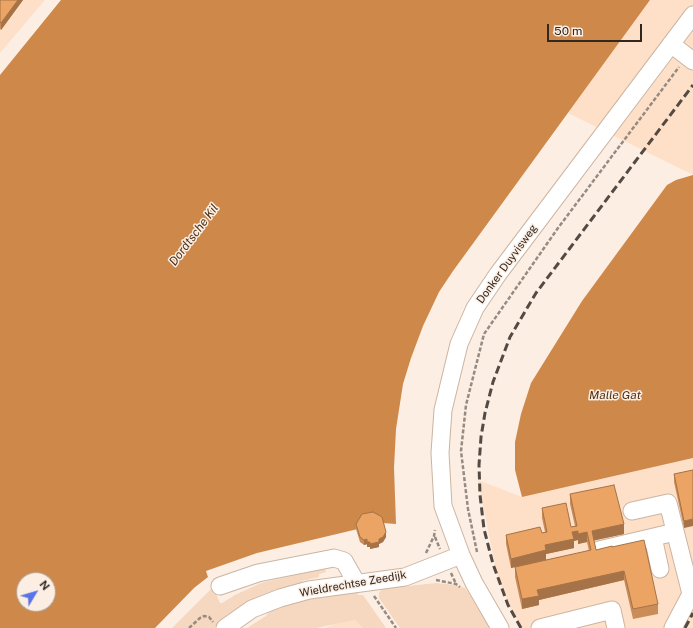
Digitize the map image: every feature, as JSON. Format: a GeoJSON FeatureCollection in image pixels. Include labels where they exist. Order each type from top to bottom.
{"type":"FeatureCollection","features":[{"type":"Feature","properties":{"kind":"street","name":"Donker Duyvisweg"},"geometry":{"type":"LineString","coordinates":[[500,628],[474,583],[461,555],[443,506],[440,453],[443,410],[459,344],[475,308],[498,274],[693,15]]}},
{"type":"Feature","properties":{"kind":"street"},"geometry":{"type":"LineString","coordinates":[[671,44],[690,59]]}},
{"type":"Feature","properties":{"kind":"street"},"geometry":{"type":"LineString","coordinates":[[632,511],[668,503],[675,532],[690,578],[691,594],[673,628]]}},
{"type":"Feature","properties":{"kind":"street"},"geometry":{"type":"LineString","coordinates":[[599,550],[675,532]]}},
{"type":"Feature","properties":{"kind":"street"},"geometry":{"type":"LineString","coordinates":[[652,538],[660,568]]}},
{"type":"Feature","properties":{"kind":"street","name":"Wieldrechtse Zeedijk"},"geometry":{"type":"LineString","coordinates":[[221,626],[259,606],[309,590],[405,577],[461,555]]}},
{"type":"Feature","properties":{"kind":"street"},"geometry":{"type":"LineString","coordinates":[[220,586],[258,573],[334,558],[344,561],[363,582]]}},
{"type":"Feature","properties":{"kind":"street"},"geometry":{"type":"LineString","coordinates":[[540,628],[576,624],[612,610],[616,628]]}},
{"type":"Feature","properties":{"kind":"path","name":"Donker Duyvisweg"},"geometry":{"type":"LineString","coordinates":[[470,523],[461,451],[466,404],[484,334],[558,228],[690,59]]}},
{"type":"Feature","properties":{"kind":"path"},"geometry":{"type":"LineString","coordinates":[[431,581],[437,580],[456,584],[462,589]]}},
{"type":"Feature","properties":{"kind":"path"},"geometry":{"type":"LineString","coordinates":[[363,582],[396,628]]}},
{"type":"Feature","properties":{"kind":"path"},"geometry":{"type":"LineString","coordinates":[[189,628],[200,618],[206,616],[221,626]]}},
{"type":"Feature","properties":{"kind":"shaded area"},"geometry":{"type":"Polygon","coordinates":[[[0,0],[45,0],[0,53],[0,0]]]}},
{"type":"Feature","properties":{"kind":"shaded area"},"geometry":{"type":"Polygon","coordinates":[[[650,0],[693,0],[693,175],[568,113],[650,0]]]}},
{"type":"Feature","properties":{"kind":"shaded area"},"geometry":{"type":"Polygon","coordinates":[[[693,458],[693,628],[522,628],[512,611],[497,575],[478,480],[522,497],[693,458]]]}},
{"type":"Feature","properties":{"kind":"shaded area"},"geometry":{"type":"Polygon","coordinates":[[[325,568],[326,572],[319,574],[319,577],[302,581],[303,584],[277,589],[255,598],[227,615],[214,628],[172,628],[213,587],[220,603],[222,603],[261,583],[325,568]]]}},
{"type":"Feature","properties":{"kind":"shaded area"},"geometry":{"type":"Polygon","coordinates":[[[436,583],[455,585],[465,588],[490,628],[400,628],[379,598],[379,593],[382,589],[436,583]]]}},
{"type":"Feature","properties":{"kind":"shaded area"},"geometry":{"type":"Polygon","coordinates":[[[358,592],[358,595],[363,595],[386,628],[363,628],[355,620],[316,628],[247,628],[266,616],[272,608],[305,599],[358,592]]]}},
{"type":"Feature","properties":{"kind":"shaded area"},"geometry":{"type":"Polygon","coordinates":[[[356,616],[368,628],[325,628],[356,616]]]}},
{"type":"Feature","properties":{"kind":"water","name":"Dordtsche Kil"},"geometry":{"type":"Polygon","coordinates":[[[61,0],[650,0],[439,292],[423,326],[403,384],[396,429],[394,468],[396,524],[383,523],[257,553],[206,571],[208,577],[194,588],[155,628],[0,628],[0,75],[61,0]]]}},
{"type":"Feature","properties":{"kind":"water","name":"Malle Gat"},"geometry":{"type":"Polygon","coordinates":[[[693,175],[693,458],[522,497],[515,470],[515,442],[521,414],[531,383],[582,301],[667,185],[676,180],[693,175]]]}},
{"type":"Feature","properties":{"kind":"building"},"geometry":{"type":"Polygon","coordinates":[[[0,0],[18,0],[1,23],[0,22],[0,0]]]}},
{"type":"Feature","properties":{"kind":"building"},"geometry":{"type":"Polygon","coordinates":[[[693,470],[693,519],[684,521],[674,474],[693,470]]]}},
{"type":"Feature","properties":{"kind":"building"},"geometry":{"type":"Polygon","coordinates":[[[614,485],[624,524],[592,531],[596,550],[644,540],[658,604],[633,609],[624,571],[537,590],[539,596],[522,599],[515,567],[591,550],[587,532],[578,534],[578,531],[572,532],[574,539],[545,545],[546,550],[511,559],[506,535],[540,527],[542,533],[547,532],[542,508],[566,503],[571,527],[577,526],[570,494],[614,485]]]}},
{"type":"Feature","properties":{"kind":"building"},"geometry":{"type":"Polygon","coordinates":[[[373,512],[382,517],[386,532],[383,537],[379,539],[379,542],[370,544],[370,542],[367,542],[367,539],[364,540],[360,537],[356,524],[362,514],[373,512]]]}},
{"type":"Feature","properties":{"kind":"railway"},"geometry":{"type":"LineString","coordinates":[[521,628],[508,605],[493,564],[484,529],[480,495],[479,465],[481,437],[485,413],[493,382],[510,337],[536,293],[693,85]]}},
{"type":"Feature","properties":{"kind":"railway"},"geometry":{"type":"LineString","coordinates":[[685,628],[693,613]]}}]}
